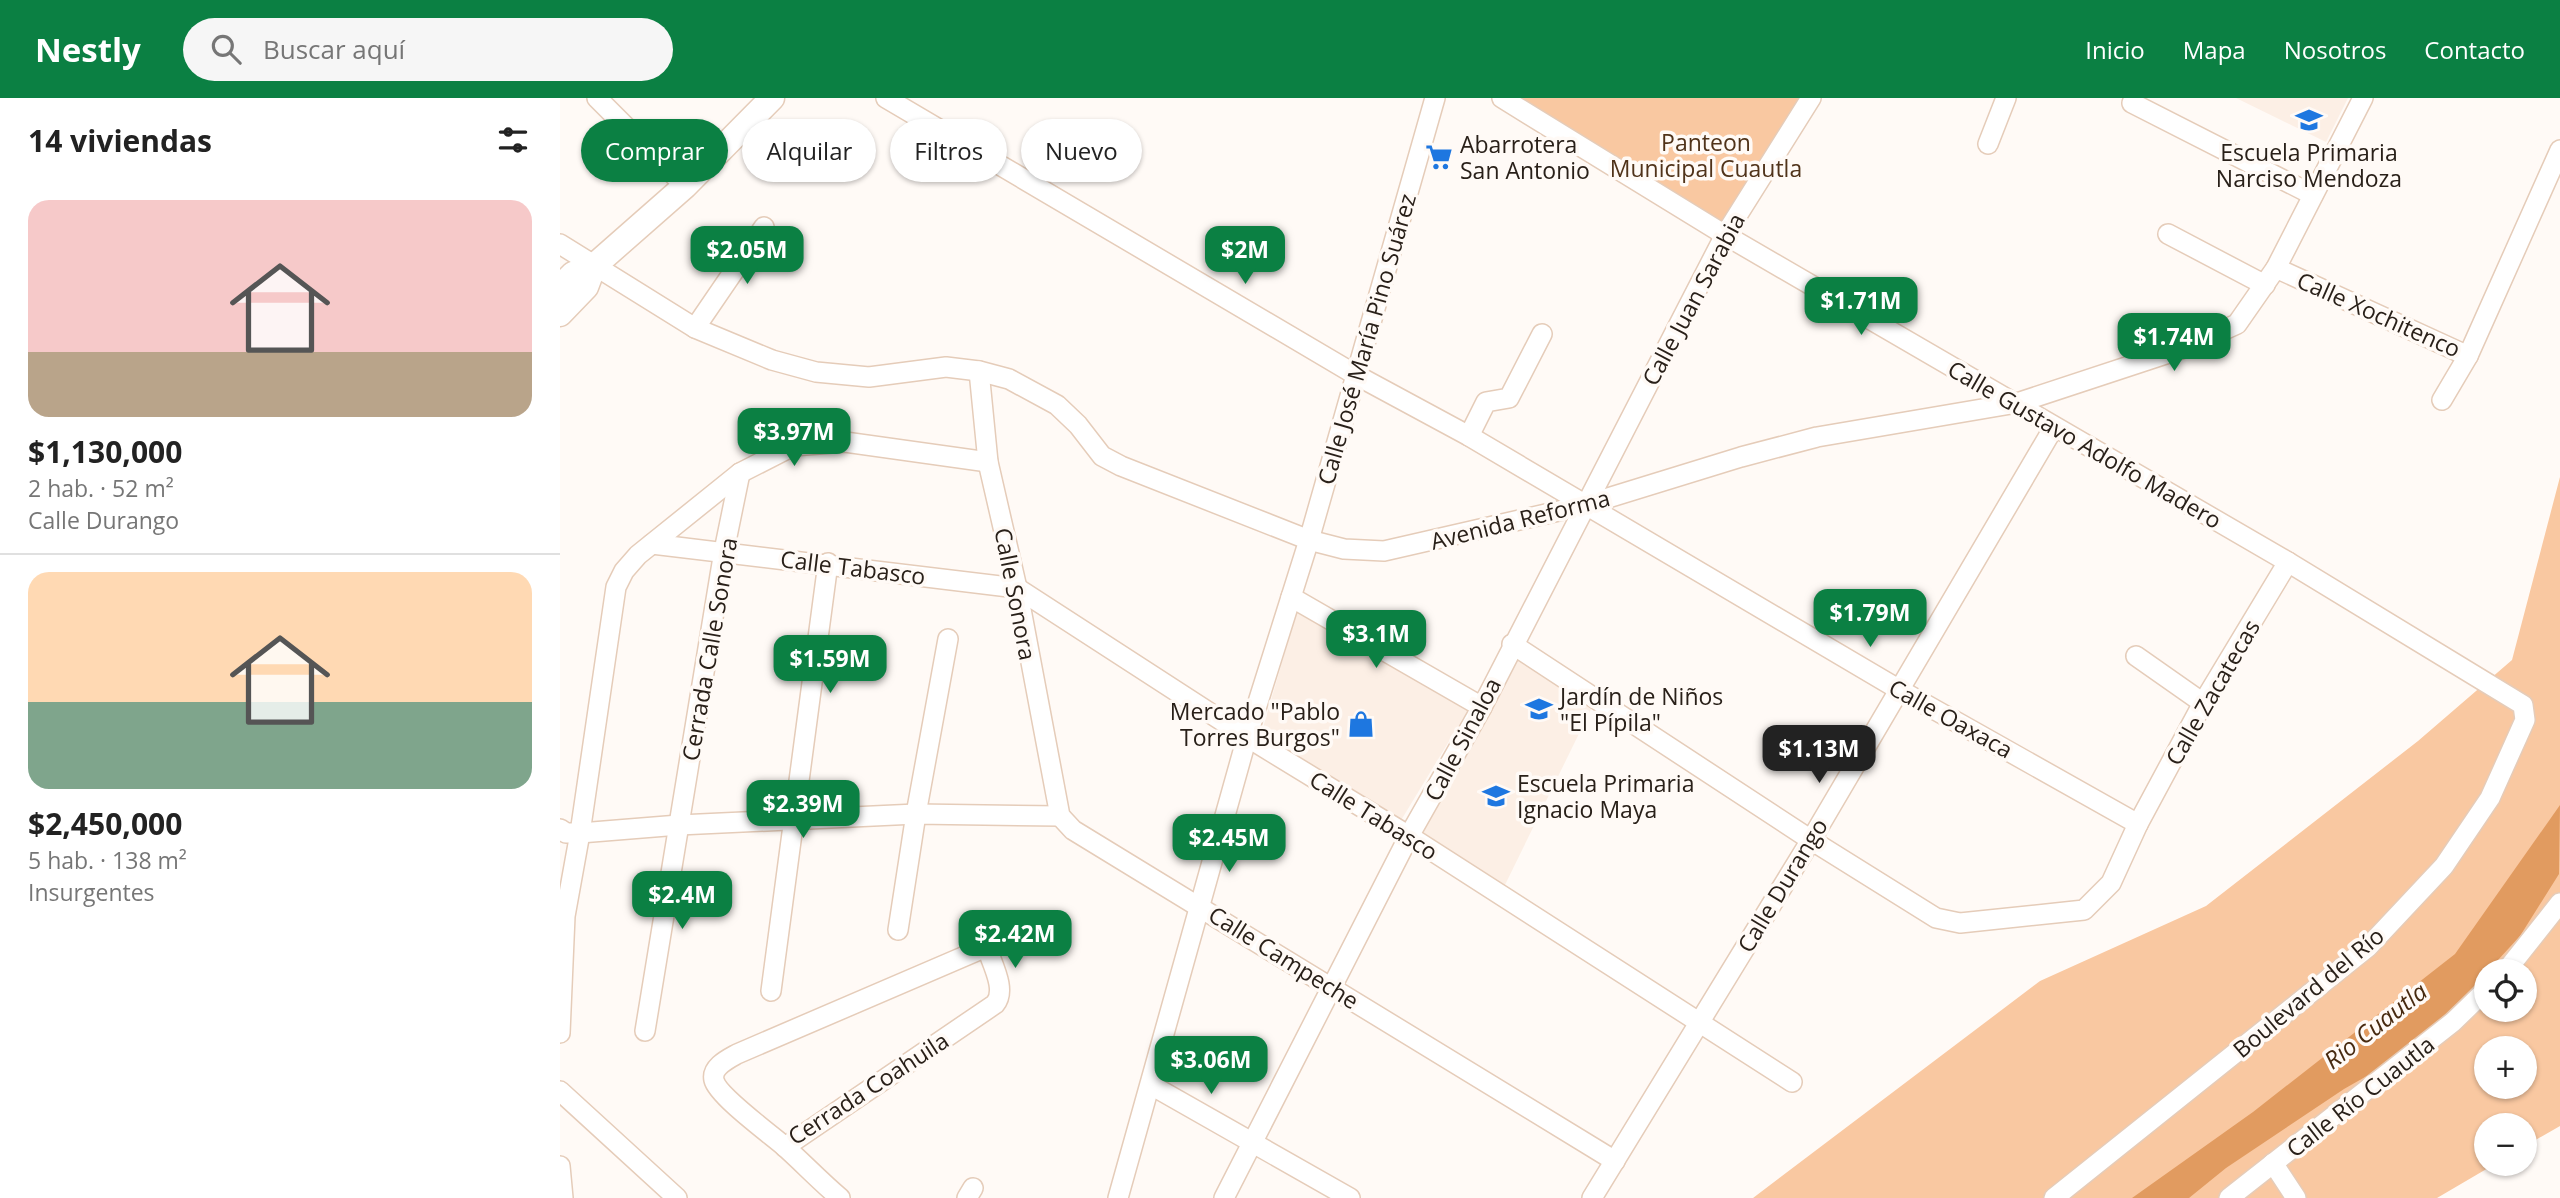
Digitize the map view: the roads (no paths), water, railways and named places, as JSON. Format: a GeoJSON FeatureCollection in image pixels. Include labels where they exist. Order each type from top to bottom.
{"type":"FeatureCollection","features":[{"type":"Feature","properties":{"kind":"main road"},"geometry":{"type":"LineString","coordinates":[[560,287],[573,274],[594,266],[685,186],[772,98]]}},
{"type":"Feature","properties":{"kind":"main road"},"geometry":{"type":"LineString","coordinates":[[560,314],[586,287],[594,266]]}},
{"type":"Feature","properties":{"kind":"street"},"geometry":{"type":"LineString","coordinates":[[597,98],[685,186]]}},
{"type":"Feature","properties":{"kind":"street","name":"Calle Oaxaca"},"geometry":{"type":"LineString","coordinates":[[886,98],[1356,375],[1469,436],[1898,689],[2138,824]]}},
{"type":"Feature","properties":{"kind":"street","name":"Calle José María Pino Suárez"},"geometry":{"type":"LineString","coordinates":[[1118,1198],[1247,737],[1309,540],[1435,98]]}},
{"type":"Feature","properties":{"kind":"street","name":"Calle Gustavo Adolfo Madero"},"geometry":{"type":"LineString","coordinates":[[1502,98],[1725,235],[2288,562],[2523,705]]}},
{"type":"Feature","properties":{"kind":"street","name":"Calle Juan Sarabia"},"geometry":{"type":"LineString","coordinates":[[1585,505],[1725,235],[1811,98]]}},
{"type":"Feature","properties":{"kind":"street"},"geometry":{"type":"LineString","coordinates":[[1988,144],[2006,98]]}},
{"type":"Feature","properties":{"kind":"street","name":"Avenida Reforma"},"geometry":{"type":"LineString","coordinates":[[560,244],[695,328],[772,360],[816,372],[869,377],[946,367],[979,371],[1009,379],[1057,405],[1078,425],[1102,456],[1121,466],[1309,540],[1344,549],[1384,551],[1585,505],[1741,457],[1817,437],[2017,404],[2184,348],[2237,324],[2276,268],[2363,98]]}},
{"type":"Feature","properties":{"kind":"street"},"geometry":{"type":"LineString","coordinates":[[2132,103],[2313,195]]}},
{"type":"Feature","properties":{"kind":"street","name":"Calle Xochitenco"},"geometry":{"type":"LineString","coordinates":[[2276,268],[2468,356],[2560,150]]}},
{"type":"Feature","properties":{"kind":"street"},"geometry":{"type":"LineString","coordinates":[[695,328],[764,226]]}},
{"type":"Feature","properties":{"kind":"street"},"geometry":{"type":"LineString","coordinates":[[2168,234],[2265,285]]}},
{"type":"Feature","properties":{"kind":"street"},"geometry":{"type":"LineString","coordinates":[[1469,436],[1486,402],[1509,398],[1542,334]]}},
{"type":"Feature","properties":{"kind":"street"},"geometry":{"type":"LineString","coordinates":[[2442,400],[2468,356]]}},
{"type":"Feature","properties":{"kind":"street","name":"Calle Sonora"},"geometry":{"type":"LineString","coordinates":[[979,371],[988,462],[1017,588],[1060,816]]}},
{"type":"Feature","properties":{"kind":"street","name":"Calle Durango"},"geometry":{"type":"LineString","coordinates":[[1592,1198],[1811,839],[2053,427]]}},
{"type":"Feature","properties":{"kind":"street"},"geometry":{"type":"LineString","coordinates":[[560,1033],[565,916],[580,834],[616,587],[624,571],[638,555],[740,473],[793,446],[845,442],[988,462]]}},
{"type":"Feature","properties":{"kind":"street","name":"Cerrada Calle Sonora"},"geometry":{"type":"LineString","coordinates":[[645,1031],[724,551],[740,473]]}},
{"type":"Feature","properties":{"kind":"street","name":"Calle Sinaloa"},"geometry":{"type":"LineString","coordinates":[[1224,1198],[1409,836],[1482,707],[1585,505]]}},
{"type":"Feature","properties":{"kind":"street","name":"Calle Tabasco"},"geometry":{"type":"LineString","coordinates":[[652,544],[1017,588],[1792,1082]]}},
{"type":"Feature","properties":{"kind":"street","name":"Calle Zacatecas"},"geometry":{"type":"LineString","coordinates":[[1811,839],[1936,918],[1960,923],[2084,910],[2111,883],[2138,824],[2203,703],[2288,562]]}},
{"type":"Feature","properties":{"kind":"street"},"geometry":{"type":"LineString","coordinates":[[771,991],[828,564]]}},
{"type":"Feature","properties":{"kind":"street"},"geometry":{"type":"LineString","coordinates":[[1291,597],[1482,707]]}},
{"type":"Feature","properties":{"kind":"street"},"geometry":{"type":"LineString","coordinates":[[898,930],[948,639]]}},
{"type":"Feature","properties":{"kind":"street"},"geometry":{"type":"LineString","coordinates":[[1512,644],[1811,839]]}},
{"type":"Feature","properties":{"kind":"street"},"geometry":{"type":"LineString","coordinates":[[2136,656],[2203,703]]}},
{"type":"Feature","properties":{"kind":"street","name":"Boulevard del Río"},"geometry":{"type":"LineString","coordinates":[[2054,1198],[2368,947],[2444,866],[2490,798],[2525,720],[2523,705]]}},
{"type":"Feature","properties":{"kind":"street"},"geometry":{"type":"LineString","coordinates":[[560,829],[566,833],[580,834],[679,825],[916,814],[1060,816]]}},
{"type":"Feature","properties":{"kind":"street","name":"Calle Campeche"},"geometry":{"type":"LineString","coordinates":[[1060,816],[1073,830],[1615,1161]]}},
{"type":"Feature","properties":{"kind":"street"},"geometry":{"type":"LineString","coordinates":[[2515,959],[2560,903]]}},
{"type":"Feature","properties":{"kind":"street","name":"Cerrada Coahuila"},"geometry":{"type":"LineString","coordinates":[[987,948],[1000,990],[1000,998],[995,1004],[785,1147],[725,1096],[714,1082],[714,1072],[722,1062],[737,1054],[987,948],[1014,934]]}},
{"type":"Feature","properties":{"kind":"street","name":"Calle Río Cuautla"},"geometry":{"type":"LineString","coordinates":[[2229,1198],[2444,1029],[2474,1001]]}},
{"type":"Feature","properties":{"kind":"street"},"geometry":{"type":"LineString","coordinates":[[1151,1085],[1350,1198]]}},
{"type":"Feature","properties":{"kind":"street"},"geometry":{"type":"LineString","coordinates":[[560,1091],[677,1198]]}},
{"type":"Feature","properties":{"kind":"street"},"geometry":{"type":"LineString","coordinates":[[785,1147],[840,1198]]}},
{"type":"Feature","properties":{"kind":"street"},"geometry":{"type":"LineString","coordinates":[[2273,1163],[2296,1198]]}},
{"type":"Feature","properties":{"kind":"street"},"geometry":{"type":"LineString","coordinates":[[560,1166],[563,1198]]}},
{"type":"Feature","properties":{"kind":"water","name":"Rio Cuautla"},"geometry":{"type":"Polygon","coordinates":[[[2560,805],[2559,874],[2520,936],[2499,959],[2474,959],[2474,986],[2409,1052],[2344,1089],[2226,1168],[2189,1198],[2132,1198],[2253,1112],[2455,954],[2560,805]]]}},
{"type":"Feature","properties":{"kind":"place","name":"Escuela Primaria Narciso Mendoza"},"geometry":{"type":"Point","coordinates":[2309,120]}},
{"type":"Feature","properties":{"kind":"place","name":"Abarrotera San Antonio"},"geometry":{"type":"Point","coordinates":[1439,157]}},
{"type":"Feature","properties":{"kind":"place","name":"Jardín de Niños \"El Pípila\""},"geometry":{"type":"Point","coordinates":[1539,709]}},
{"type":"Feature","properties":{"kind":"place","name":"Mercado \"Pablo Torres Burgos\""},"geometry":{"type":"Point","coordinates":[1361,724]}},
{"type":"Feature","properties":{"kind":"place","name":"Escuela Primaria Ignacio Maya"},"geometry":{"type":"Point","coordinates":[1496,796]}},
{"type":"Feature","properties":{"kind":"park label","name":"Panteon Municipal Cuautla"},"geometry":{"type":"Point","coordinates":[1706,155]}}]}
